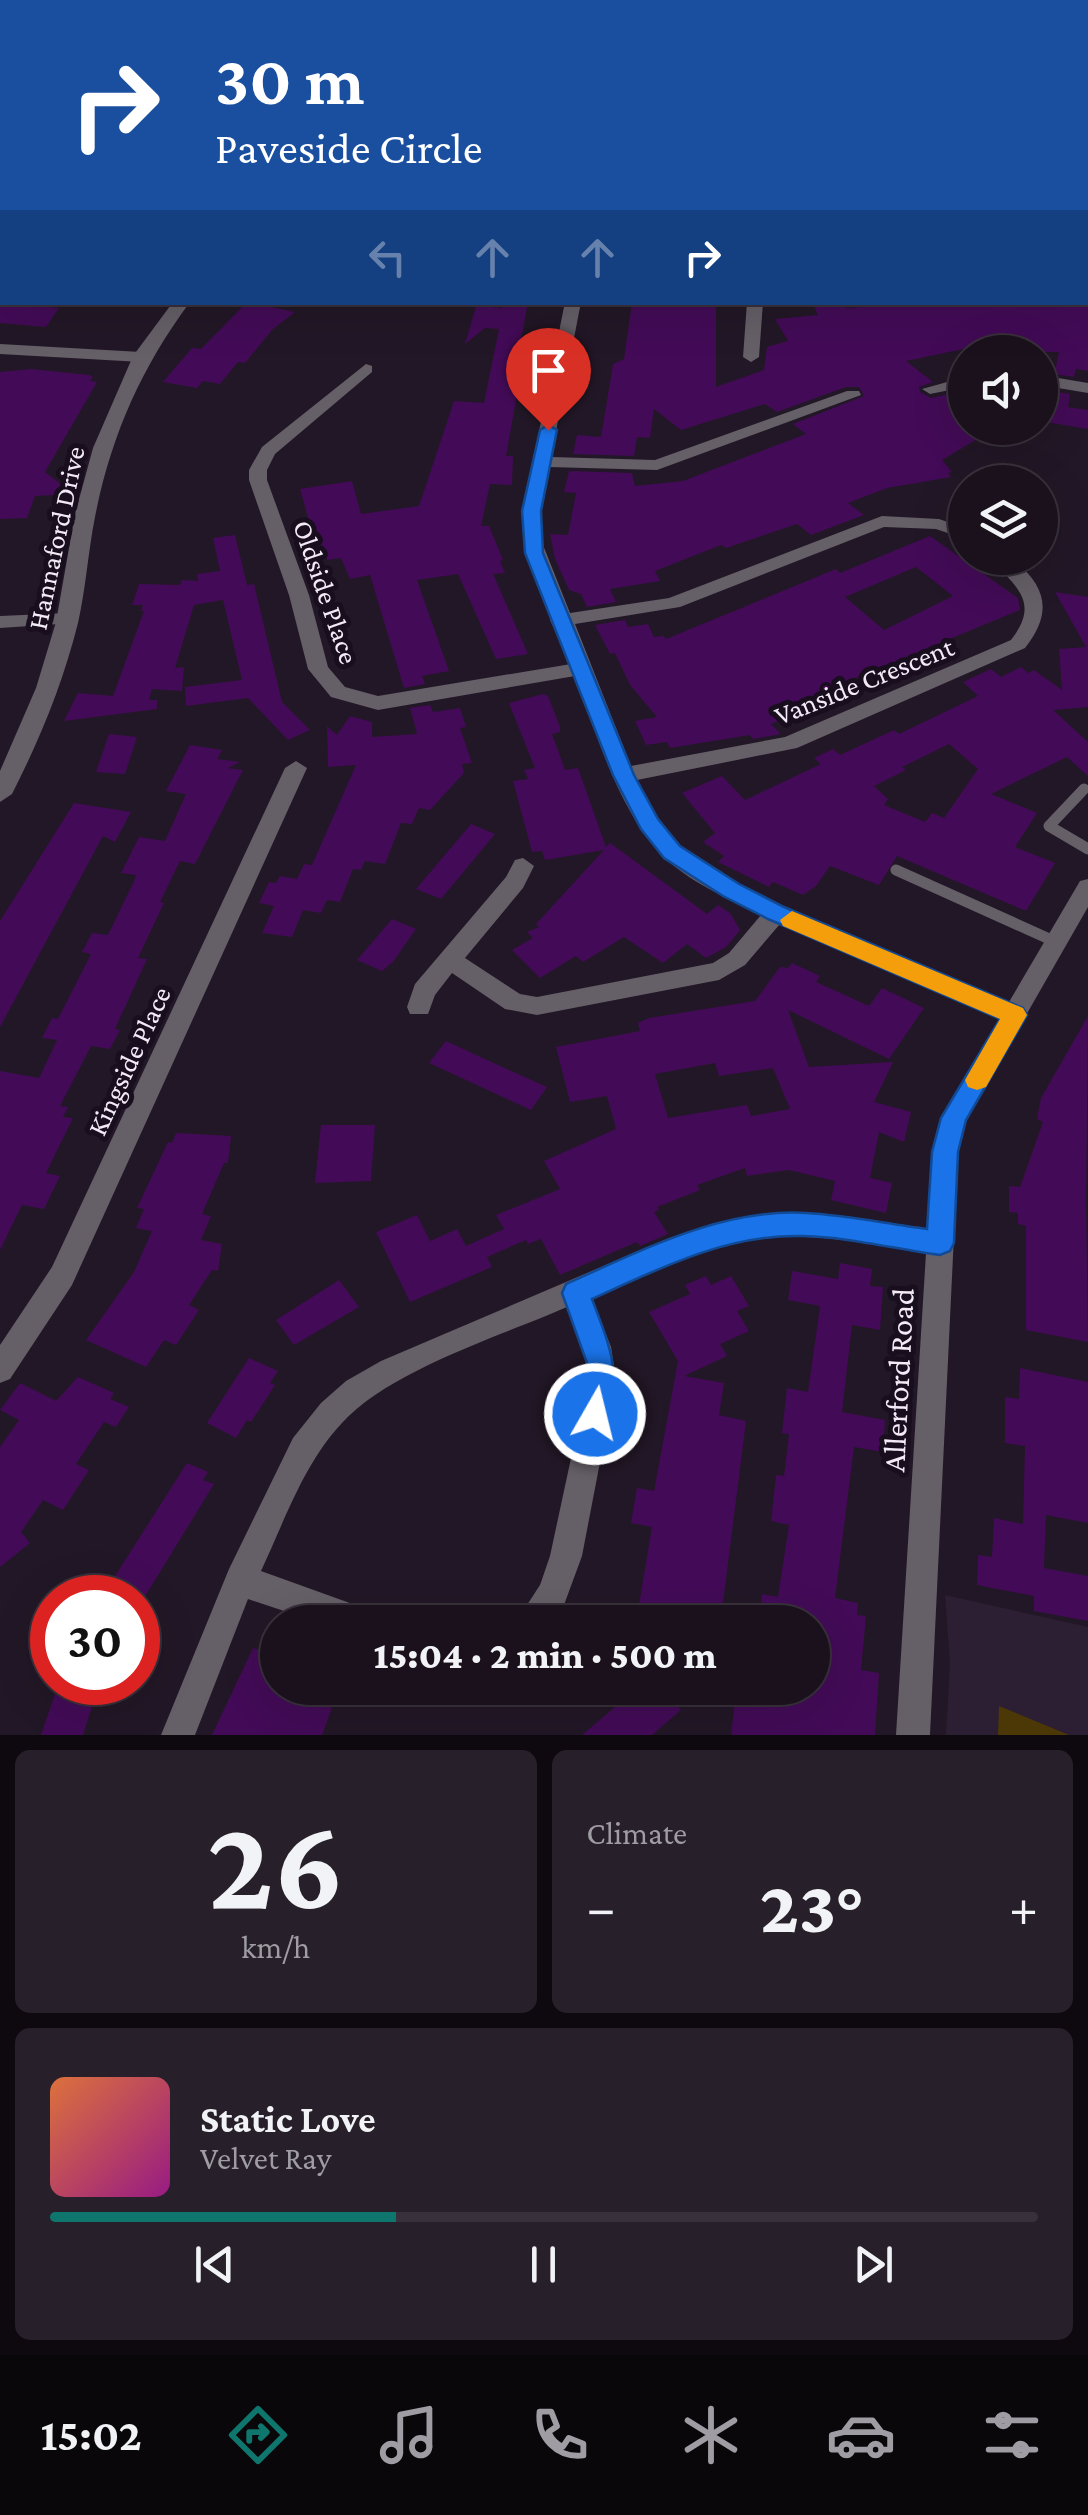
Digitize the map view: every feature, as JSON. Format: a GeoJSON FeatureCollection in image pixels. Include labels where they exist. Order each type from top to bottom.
{"type":"FeatureCollection","features":[{"type":"Feature","properties":{"kind":"street","name":"Hannaford Drive"},"geometry":{"type":"LineString","coordinates":[[0,794],[53,673],[68,619],[79,543],[115,410],[141,356],[180,305]]}},
{"type":"Feature","properties":{"kind":"street"},"geometry":{"type":"LineString","coordinates":[[572,305],[530,528],[534,553],[560,620],[624,775],[649,823],[672,852],[731,890],[1015,1015]]}},
{"type":"Feature","properties":{"kind":"street"},"geometry":{"type":"LineString","coordinates":[[751,357],[755,305]]}},
{"type":"Feature","properties":{"kind":"street"},"geometry":{"type":"LineString","coordinates":[[0,349],[141,356]]}},
{"type":"Feature","properties":{"kind":"street","name":"Oldside Place"},"geometry":{"type":"LineString","coordinates":[[366,369],[268,451],[258,470],[260,490],[299,595],[318,669],[326,682],[356,699],[378,702],[580,669]]}},
{"type":"Feature","properties":{"kind":"street"},"geometry":{"type":"LineString","coordinates":[[1058,383],[1088,388]]}},
{"type":"Feature","properties":{"kind":"street"},"geometry":{"type":"LineString","coordinates":[[930,389],[948,385]]}},
{"type":"Feature","properties":{"kind":"street"},"geometry":{"type":"LineString","coordinates":[[542,462],[657,465],[852,395]]}},
{"type":"Feature","properties":{"kind":"street"},"geometry":{"type":"LineString","coordinates":[[560,620],[673,603],[882,521],[948,526]]}},
{"type":"Feature","properties":{"kind":"street","name":"Vanside Crescent"},"geometry":{"type":"LineString","coordinates":[[624,775],[790,743],[1018,644],[1035,621],[1036,608],[1029,589],[1016,575]]}},
{"type":"Feature","properties":{"kind":"street"},"geometry":{"type":"LineString","coordinates":[[0,622],[68,619]]}},
{"type":"Feature","properties":{"kind":"street","name":"Kingside Place"},"geometry":{"type":"LineString","coordinates":[[0,1370],[62,1276],[296,768]]}},
{"type":"Feature","properties":{"kind":"street"},"geometry":{"type":"LineString","coordinates":[[422,999],[519,874]]}},
{"type":"Feature","properties":{"kind":"street","name":"Allerford Road"},"geometry":{"type":"LineString","coordinates":[[913,1735],[945,1152],[954,1118],[1088,887]]}},
{"type":"Feature","properties":{"kind":"street"},"geometry":{"type":"LineString","coordinates":[[450,960],[500,994],[537,1006],[718,971],[737,960],[776,913]]}},
{"type":"Feature","properties":{"kind":"street"},"geometry":{"type":"LineString","coordinates":[[178,1735],[240,1580],[304,1448],[343,1402],[391,1370],[679,1246],[754,1227],[804,1224],[940,1243]]}},
{"type":"Feature","properties":{"kind":"street"},"geometry":{"type":"LineString","coordinates":[[545,1605],[553,1594],[566,1556],[602,1379],[602,1363],[576,1293]]}},
{"type":"Feature","properties":{"kind":"street"},"geometry":{"type":"LineString","coordinates":[[240,1580],[312,1605]]}},
{"type":"Feature","properties":{"kind":"lane"},"geometry":{"type":"LineString","coordinates":[[1084,789],[1049,826],[1088,849]]}},
{"type":"Feature","properties":{"kind":"lane"},"geometry":{"type":"LineString","coordinates":[[896,870],[1056,942]]}},
{"type":"Feature","properties":{"kind":"shaded area"},"geometry":{"type":"Polygon","coordinates":[[[945,1595],[1088,1627],[1088,1735],[946,1735],[950,1664],[945,1595]]]}},
{"type":"Feature","properties":{"kind":"shaded area"},"geometry":{"type":"Polygon","coordinates":[[[999,1706],[1069,1735],[998,1735],[999,1706]]]}},
{"type":"Feature","properties":{"kind":"building"},"geometry":{"type":"Polygon","coordinates":[[[0,305],[59,308],[46,327],[0,323],[0,305]]]}},
{"type":"Feature","properties":{"kind":"building"},"geometry":{"type":"Polygon","coordinates":[[[244,305],[295,312],[272,330],[245,363],[238,362],[220,384],[203,381],[197,388],[163,382],[192,348],[201,349],[244,305]]]}},
{"type":"Feature","properties":{"kind":"building"},"geometry":{"type":"Polygon","coordinates":[[[527,305],[516,367],[532,368],[528,389],[518,389],[506,456],[513,456],[512,485],[490,484],[481,526],[489,526],[503,560],[500,561],[505,573],[493,574],[528,654],[496,659],[458,574],[417,580],[449,671],[422,676],[425,684],[404,688],[370,575],[350,579],[341,558],[327,560],[316,532],[312,532],[300,489],[352,481],[361,514],[419,506],[454,401],[484,403],[499,329],[485,328],[465,344],[476,306],[527,305]]]}},
{"type":"Feature","properties":{"kind":"building"},"geometry":{"type":"Polygon","coordinates":[[[632,305],[716,305],[716,387],[764,370],[767,347],[788,341],[775,319],[818,315],[813,305],[1088,305],[1088,371],[1076,369],[1074,377],[1058,375],[1058,335],[948,335],[948,352],[906,361],[933,382],[919,387],[920,392],[931,398],[948,394],[948,445],[967,445],[942,460],[948,467],[948,478],[887,488],[848,503],[864,515],[811,535],[797,524],[726,548],[721,545],[655,571],[660,581],[610,589],[616,602],[587,607],[581,594],[569,590],[555,559],[550,534],[568,535],[576,493],[564,492],[569,471],[632,473],[635,486],[683,481],[806,434],[793,424],[864,396],[859,387],[846,387],[777,412],[765,404],[681,430],[654,409],[650,438],[637,437],[634,456],[573,454],[577,435],[601,437],[613,364],[624,359],[632,305]]]}},
{"type":"Feature","properties":{"kind":"building"},"geometry":{"type":"Polygon","coordinates":[[[31,369],[89,375],[93,377],[90,381],[97,382],[45,472],[74,494],[35,496],[27,518],[0,519],[0,372],[31,369]]]}},
{"type":"Feature","properties":{"kind":"building"},"geometry":{"type":"Polygon","coordinates":[[[1058,392],[1070,394],[1068,407],[1088,410],[1088,429],[1058,424],[1058,392]]]}},
{"type":"Feature","properties":{"kind":"building"},"geometry":{"type":"Polygon","coordinates":[[[235,535],[247,585],[254,584],[282,702],[310,730],[288,740],[248,698],[186,706],[185,687],[242,680],[223,600],[194,605],[175,668],[184,667],[182,691],[152,689],[149,700],[157,700],[157,709],[64,721],[78,693],[113,696],[144,611],[143,605],[132,605],[139,584],[180,585],[182,580],[198,581],[197,574],[220,571],[213,538],[235,535]]]}},
{"type":"Feature","properties":{"kind":"building"},"geometry":{"type":"Polygon","coordinates":[[[930,536],[948,549],[948,575],[985,575],[1018,598],[1020,610],[843,683],[833,691],[840,696],[771,724],[781,734],[670,748],[667,742],[646,745],[635,721],[657,717],[630,685],[615,653],[610,654],[595,625],[625,620],[628,627],[648,624],[654,637],[666,639],[836,569],[840,573],[930,536]],[[916,567],[845,597],[884,630],[953,596],[916,567]]]}},
{"type":"Feature","properties":{"kind":"building"},"geometry":{"type":"Polygon","coordinates":[[[1055,592],[1088,597],[1088,707],[1053,710],[1088,742],[1088,776],[1067,757],[991,794],[1037,813],[1015,847],[1055,863],[1026,911],[897,856],[879,885],[830,866],[816,886],[803,895],[773,882],[769,887],[718,862],[724,856],[703,842],[715,833],[682,793],[722,776],[745,800],[821,764],[814,758],[833,749],[840,755],[894,730],[899,734],[978,696],[963,682],[991,669],[1001,677],[1021,667],[1028,673],[1034,670],[1062,690],[1059,649],[1086,647],[1055,592]],[[949,744],[874,786],[888,799],[884,805],[925,822],[932,813],[944,818],[978,769],[949,744]]]}},
{"type":"Feature","properties":{"kind":"building"},"geometry":{"type":"Polygon","coordinates":[[[548,696],[560,727],[560,732],[552,734],[565,770],[578,768],[606,847],[610,843],[707,914],[718,905],[730,913],[740,930],[726,947],[706,958],[687,944],[663,963],[624,937],[583,962],[576,956],[540,978],[512,950],[533,938],[527,932],[539,927],[536,924],[604,850],[545,860],[542,851],[532,852],[513,781],[528,779],[524,770],[535,768],[509,703],[548,696]]]}},
{"type":"Feature","properties":{"kind":"building"},"geometry":{"type":"Polygon","coordinates":[[[430,705],[433,712],[460,708],[466,727],[460,728],[472,763],[462,764],[464,773],[430,810],[419,808],[412,824],[401,823],[385,864],[365,861],[361,870],[353,869],[340,902],[327,900],[321,913],[303,910],[292,937],[262,933],[274,906],[259,903],[269,882],[276,883],[280,876],[297,879],[304,864],[312,865],[356,765],[328,767],[327,726],[337,735],[350,716],[372,722],[372,737],[417,734],[410,708],[430,705]]]}},
{"type":"Feature","properties":{"kind":"building"},"geometry":{"type":"Polygon","coordinates":[[[109,734],[137,737],[125,774],[96,772],[109,734]]]}},
{"type":"Feature","properties":{"kind":"building"},"geometry":{"type":"Polygon","coordinates":[[[190,745],[222,750],[217,759],[240,762],[228,768],[243,770],[195,864],[180,861],[160,902],[164,903],[138,958],[147,959],[110,1049],[91,1046],[60,1106],[68,1107],[63,1117],[73,1118],[46,1173],[60,1176],[44,1209],[22,1205],[0,1250],[0,1071],[39,1078],[57,1040],[42,1038],[52,1018],[58,1019],[91,954],[82,952],[92,933],[108,935],[136,875],[121,873],[139,837],[165,841],[186,794],[166,791],[190,745]]]}},
{"type":"Feature","properties":{"kind":"building"},"geometry":{"type":"Polygon","coordinates":[[[74,803],[131,812],[115,842],[103,836],[0,1027],[0,921],[74,803]]]}},
{"type":"Feature","properties":{"kind":"building"},"geometry":{"type":"Polygon","coordinates":[[[471,824],[495,834],[441,899],[416,889],[471,824]]]}},
{"type":"Feature","properties":{"kind":"building"},"geometry":{"type":"Polygon","coordinates":[[[392,919],[416,929],[393,962],[382,971],[357,960],[392,919]]]}},
{"type":"Feature","properties":{"kind":"building"},"geometry":{"type":"Polygon","coordinates":[[[792,963],[820,976],[816,982],[869,1006],[882,988],[924,1008],[889,1059],[788,1010],[809,1067],[893,1062],[874,1102],[911,1112],[904,1142],[879,1132],[870,1178],[892,1183],[886,1213],[831,1200],[835,1181],[789,1170],[747,1176],[745,1168],[697,1185],[700,1190],[657,1207],[659,1210],[654,1212],[668,1234],[640,1246],[637,1242],[560,1275],[541,1239],[528,1244],[526,1240],[487,1257],[492,1267],[410,1302],[376,1232],[417,1215],[430,1241],[457,1229],[466,1246],[504,1229],[496,1215],[560,1189],[544,1161],[616,1129],[607,1096],[570,1102],[556,1047],[640,1031],[638,1023],[649,1018],[755,1001],[780,967],[788,968],[792,963]],[[715,1063],[655,1074],[668,1118],[747,1105],[751,1116],[790,1109],[773,1068],[719,1076],[715,1063]]]}},
{"type":"Feature","properties":{"kind":"building"},"geometry":{"type":"Polygon","coordinates":[[[1088,1016],[1088,1342],[1026,1330],[1026,1226],[1018,1224],[1018,1213],[1009,1212],[1009,1186],[1020,1187],[1043,1122],[1037,1119],[1041,1098],[1088,1016]]]}},
{"type":"Feature","properties":{"kind":"building"},"geometry":{"type":"Polygon","coordinates":[[[446,1041],[547,1087],[531,1110],[429,1063],[446,1041]]]}},
{"type":"Feature","properties":{"kind":"building"},"geometry":{"type":"Polygon","coordinates":[[[321,1125],[375,1125],[371,1181],[315,1183],[321,1125]]]}},
{"type":"Feature","properties":{"kind":"building"},"geometry":{"type":"Polygon","coordinates":[[[176,1133],[231,1136],[228,1163],[224,1163],[202,1214],[211,1216],[201,1240],[222,1244],[218,1271],[212,1270],[189,1305],[199,1310],[176,1345],[164,1340],[146,1367],[86,1340],[134,1272],[152,1231],[136,1228],[144,1209],[137,1208],[176,1133]]]}},
{"type":"Feature","properties":{"kind":"building"},"geometry":{"type":"Polygon","coordinates":[[[840,1263],[872,1269],[870,1286],[883,1287],[880,1330],[852,1325],[842,1412],[885,1420],[883,1452],[854,1447],[835,1598],[858,1603],[857,1615],[866,1616],[861,1670],[879,1673],[875,1735],[731,1735],[734,1705],[830,1705],[830,1605],[761,1605],[762,1594],[778,1597],[789,1525],[771,1521],[776,1475],[784,1476],[789,1434],[782,1433],[787,1388],[808,1392],[820,1306],[788,1300],[792,1271],[838,1279],[840,1263]]]}},
{"type":"Feature","properties":{"kind":"building"},"geometry":{"type":"Polygon","coordinates":[[[706,1276],[711,1285],[731,1276],[749,1306],[737,1311],[749,1331],[720,1344],[727,1356],[684,1376],[724,1383],[719,1415],[746,1421],[723,1603],[732,1605],[639,1605],[652,1527],[631,1523],[637,1488],[654,1491],[678,1361],[649,1312],[690,1294],[685,1285],[706,1276]]]}},
{"type":"Feature","properties":{"kind":"building"},"geometry":{"type":"Polygon","coordinates":[[[339,1280],[359,1307],[294,1345],[276,1320],[339,1280]]]}},
{"type":"Feature","properties":{"kind":"building"},"geometry":{"type":"Polygon","coordinates":[[[249,1358],[278,1371],[270,1383],[275,1385],[236,1438],[207,1423],[249,1358]]]}},
{"type":"Feature","properties":{"kind":"building"},"geometry":{"type":"Polygon","coordinates":[[[1020,1368],[1088,1382],[1088,1523],[1046,1515],[1044,1568],[1088,1576],[1088,1621],[1034,1611],[1034,1596],[977,1585],[978,1555],[992,1557],[994,1518],[1023,1524],[1025,1446],[1005,1443],[1005,1397],[1019,1399],[1020,1368]]]}},
{"type":"Feature","properties":{"kind":"building"},"geometry":{"type":"Polygon","coordinates":[[[78,1377],[114,1393],[110,1399],[129,1407],[116,1427],[104,1422],[76,1464],[89,1470],[63,1510],[43,1500],[21,1532],[30,1543],[0,1567],[0,1447],[19,1420],[0,1410],[20,1383],[56,1401],[78,1377]]]}},
{"type":"Feature","properties":{"kind":"building"},"geometry":{"type":"Polygon","coordinates":[[[187,1463],[208,1472],[203,1480],[214,1484],[158,1575],[116,1575],[187,1463]]]}},
{"type":"Feature","properties":{"kind":"building"},"geometry":{"type":"Polygon","coordinates":[[[253,1648],[260,1650],[260,1705],[326,1705],[332,1708],[322,1735],[212,1735],[253,1648]]]}},
{"type":"Feature","properties":{"kind":"building"},"geometry":{"type":"Polygon","coordinates":[[[51,1705],[93,1705],[83,1735],[41,1735],[51,1705]]]}},
{"type":"Feature","properties":{"kind":"building"},"geometry":{"type":"Polygon","coordinates":[[[617,1705],[677,1705],[681,1710],[652,1735],[582,1735],[617,1705]]]}},
{"type":"Feature","properties":{"kind":"slow traffic"},"geometry":{"type":"LineString","coordinates":[[792,920],[1015,1015],[977,1080]]}},
{"type":"Feature","properties":{"kind":"route"},"geometry":{"type":"LineString","coordinates":[[548,430],[530,528],[534,553],[624,775],[649,823],[672,852],[776,913],[1015,1015],[954,1118],[945,1152],[940,1243],[804,1224],[754,1227],[679,1246],[576,1293],[602,1363],[595,1414]]}}]}
